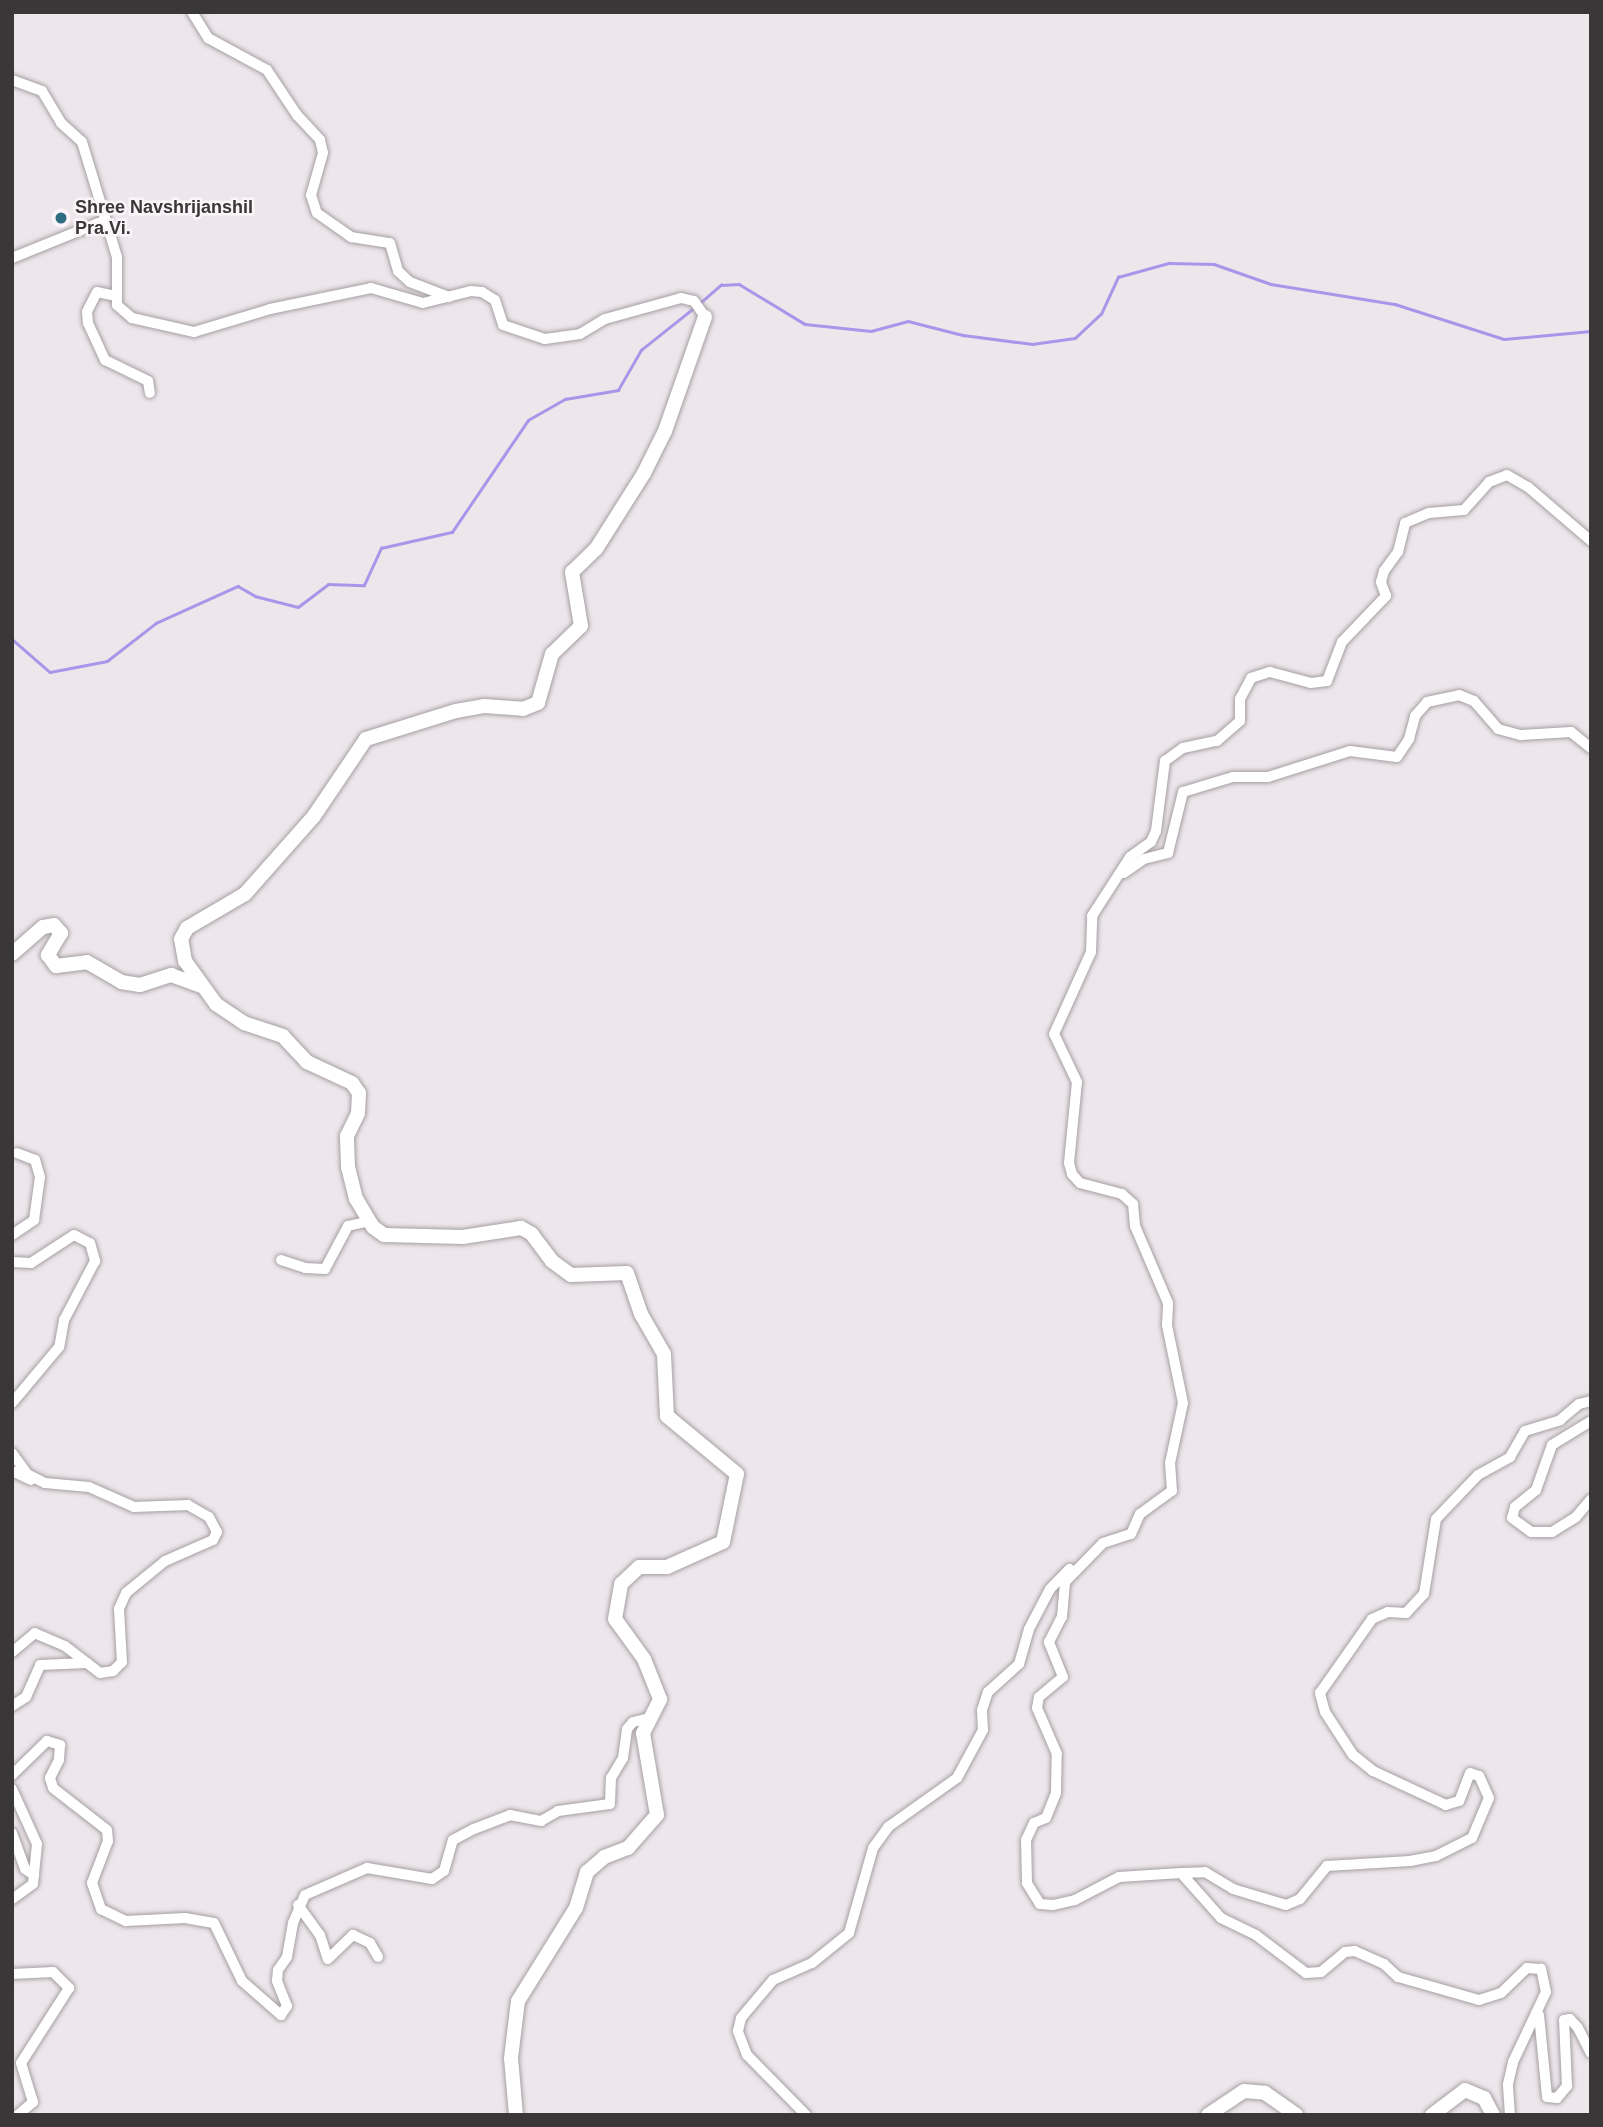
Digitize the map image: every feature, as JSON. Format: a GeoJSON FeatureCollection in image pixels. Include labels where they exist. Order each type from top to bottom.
{"type":"FeatureCollection","features":[{"type":"Feature","properties":{"kind":"street"},"geometry":{"type":"LineString","coordinates":[[192,12],[208,38],[267,69],[297,115],[320,140],[323,153],[312,195],[317,213],[351,237],[390,243],[398,271],[410,282],[449,297]]}},
{"type":"Feature","properties":{"kind":"street"},"geometry":{"type":"LineString","coordinates":[[12,80],[42,91],[61,123],[82,142],[117,257],[116,296],[122,313],[132,318],[194,332],[270,309],[371,288],[423,303],[482,292],[495,300],[503,325],[545,339],[580,334],[605,319],[681,298],[694,301],[705,317],[675,405],[644,473],[596,549],[572,572],[581,626],[552,654],[545,690],[538,703],[523,709],[484,706],[456,711],[358,744],[314,816],[245,894],[183,933],[181,953],[201,986],[229,1014],[282,1036],[307,1062],[352,1083],[360,1103],[347,1136],[349,1180],[370,1222],[384,1235],[398,1236],[463,1237],[521,1228],[532,1234],[552,1261],[571,1275],[619,1270],[631,1280],[641,1314],[664,1354],[667,1416],[705,1451],[734,1468],[739,1481],[727,1512],[726,1534],[715,1549],[686,1556],[667,1567],[639,1567],[621,1584],[615,1619],[653,1677],[660,1699],[643,1733],[657,1815],[628,1848],[604,1857],[587,1872],[576,1908],[524,1988],[512,2027],[516,2115]]}},
{"type":"Feature","properties":{"kind":"street"},"geometry":{"type":"LineString","coordinates":[[12,258],[106,220]]}},
{"type":"Feature","properties":{"kind":"street"},"geometry":{"type":"LineString","coordinates":[[116,296],[104,290],[94,295],[87,312],[88,323],[105,360],[148,382],[150,393]]}},
{"type":"Feature","properties":{"kind":"street"},"geometry":{"type":"LineString","coordinates":[[1591,541],[1528,487],[1507,475],[1489,482],[1464,510],[1409,519],[1398,552],[1384,571],[1381,582],[1387,596],[1342,642],[1327,681],[1311,682],[1270,672],[1251,678],[1240,699],[1240,721],[1217,741],[1183,748],[1165,761],[1156,831],[1151,842],[1130,857],[1092,916],[1091,952],[1054,1034],[1077,1082],[1069,1163],[1080,1183],[1122,1194],[1133,1204],[1135,1226],[1168,1303],[1167,1325],[1182,1403],[1170,1463],[1171,1491],[1146,1508],[1131,1534],[1103,1543],[1065,1582],[1062,1616],[1049,1642],[1063,1674],[1062,1683],[1038,1700],[1038,1719],[1057,1754],[1056,1793],[1046,1818],[1034,1823],[1026,1840],[1027,1883],[1040,1904],[1054,1905],[1075,1900],[1119,1877],[1205,1872],[1233,1889],[1286,1905],[1300,1899],[1327,1866],[1410,1861],[1436,1856],[1472,1838],[1489,1798],[1479,1776],[1469,1773],[1459,1801],[1446,1805],[1373,1771],[1353,1755],[1325,1712],[1320,1693],[1372,1619],[1388,1612],[1406,1614],[1423,1594],[1436,1519],[1478,1475],[1510,1457],[1525,1432],[1560,1420],[1579,1404],[1591,1401]]}},
{"type":"Feature","properties":{"kind":"street"},"geometry":{"type":"LineString","coordinates":[[1120,875],[1144,859],[1168,853],[1183,792],[1233,778],[1268,777],[1350,751],[1397,757],[1409,739],[1415,716],[1436,700],[1459,695],[1474,701],[1498,729],[1521,735],[1571,732],[1591,748]]}},
{"type":"Feature","properties":{"kind":"street"},"geometry":{"type":"LineString","coordinates":[[12,954],[43,927],[54,925],[61,933],[48,955],[56,965],[86,962],[132,984],[171,975],[201,986]]}},
{"type":"Feature","properties":{"kind":"street"},"geometry":{"type":"LineString","coordinates":[[12,1235],[34,1220],[40,1177],[36,1160],[17,1153]]}},
{"type":"Feature","properties":{"kind":"street"},"geometry":{"type":"LineString","coordinates":[[281,1260],[305,1268],[325,1269],[348,1226],[370,1222]]}},
{"type":"Feature","properties":{"kind":"street"},"geometry":{"type":"LineString","coordinates":[[12,1262],[31,1263],[74,1235],[90,1243],[95,1261],[64,1320],[59,1347],[12,1403]]}},
{"type":"Feature","properties":{"kind":"street"},"geometry":{"type":"LineString","coordinates":[[1591,1420],[1552,1445],[1536,1490],[1516,1507],[1511,1518],[1531,1532],[1552,1532],[1576,1517],[1591,1499]]}},
{"type":"Feature","properties":{"kind":"street"},"geometry":{"type":"LineString","coordinates":[[12,1453],[27,1474],[37,1479]]}},
{"type":"Feature","properties":{"kind":"street"},"geometry":{"type":"LineString","coordinates":[[12,1471],[24,1479],[89,1488],[134,1507],[188,1505],[216,1525],[213,1540],[177,1554],[126,1593],[119,1609],[120,1666],[100,1672],[65,1646],[35,1633],[12,1651]]}},
{"type":"Feature","properties":{"kind":"street"},"geometry":{"type":"LineString","coordinates":[[806,2115],[747,2055],[738,2031],[741,2018],[774,1980],[812,1963],[849,1933],[873,1848],[888,1827],[953,1783],[983,1730],[982,1710],[988,1692],[1019,1664],[1029,1629],[1055,1581],[1078,1566]]}},
{"type":"Feature","properties":{"kind":"street"},"geometry":{"type":"LineString","coordinates":[[12,1706],[26,1697],[40,1665],[87,1663]]}},
{"type":"Feature","properties":{"kind":"street"},"geometry":{"type":"LineString","coordinates":[[12,1774],[47,1741],[60,1745],[59,1760],[50,1778],[53,1788],[107,1830],[108,1840],[92,1883],[100,1909],[126,1921],[185,1918],[214,1923],[242,1981],[281,2015],[287,2006],[277,1981],[278,1970],[287,1957],[298,1905],[315,1888],[367,1868],[432,1879],[444,1871],[453,1840],[510,1815],[541,1821],[558,1811],[610,1804],[611,1778],[623,1758],[627,1728],[634,1722],[651,1718]]}},
{"type":"Feature","properties":{"kind":"street"},"geometry":{"type":"LineString","coordinates":[[12,1788],[20,1812],[36,1836],[34,1875],[28,1891],[12,1899]]}},
{"type":"Feature","properties":{"kind":"street"},"geometry":{"type":"LineString","coordinates":[[12,1833],[25,1869],[34,1875]]}},
{"type":"Feature","properties":{"kind":"street"},"geometry":{"type":"LineString","coordinates":[[1181,1873],[1221,1918],[1256,1935],[1306,1973],[1321,1972],[1345,1952],[1355,1951],[1384,1964],[1398,1976],[1479,2000],[1501,1993],[1534,1966],[1546,1981],[1539,2012],[1513,2062],[1508,2084],[1510,2115]]}},
{"type":"Feature","properties":{"kind":"street"},"geometry":{"type":"LineString","coordinates":[[298,1905],[320,1935],[328,1959],[353,1935],[370,1943],[378,1957]]}},
{"type":"Feature","properties":{"kind":"street"},"geometry":{"type":"LineString","coordinates":[[12,1973],[53,1972],[69,1988],[25,2052],[22,2073],[33,2102],[18,2115]]}},
{"type":"Feature","properties":{"kind":"street"},"geometry":{"type":"LineString","coordinates":[[1539,2012],[1547,2097],[1557,2098],[1567,2086],[1564,2020],[1570,2019],[1578,2028],[1591,2053]]}},
{"type":"Feature","properties":{"kind":"street"},"geometry":{"type":"LineString","coordinates":[[1432,2115],[1465,2090],[1484,2098],[1493,2115]]}},
{"type":"Feature","properties":{"kind":"street"},"geometry":{"type":"LineString","coordinates":[[1208,2115],[1244,2091],[1265,2093],[1296,2115]]}},
{"type":"Feature","properties":{"kind":"waterway"},"geometry":{"type":"LineString","coordinates":[[700,303],[721,285],[739,284],[805,324],[871,331],[908,321],[963,335],[1032,344],[1075,338],[1101,314],[1118,277],[1169,263],[1214,264],[1271,284],[1395,304],[1504,339],[1591,331]]}},
{"type":"Feature","properties":{"kind":"waterway"},"geometry":{"type":"LineString","coordinates":[[12,639],[50,672],[107,661],[156,623],[238,586],[255,596],[298,607],[328,584],[364,585],[381,548],[452,532],[528,420],[565,399],[618,390],[641,350],[695,307]]}},
{"type":"Feature","properties":{"kind":"place","name":"Shree Navshrijanshil Pra.Vi."},"geometry":{"type":"Point","coordinates":[61,218]}}]}
